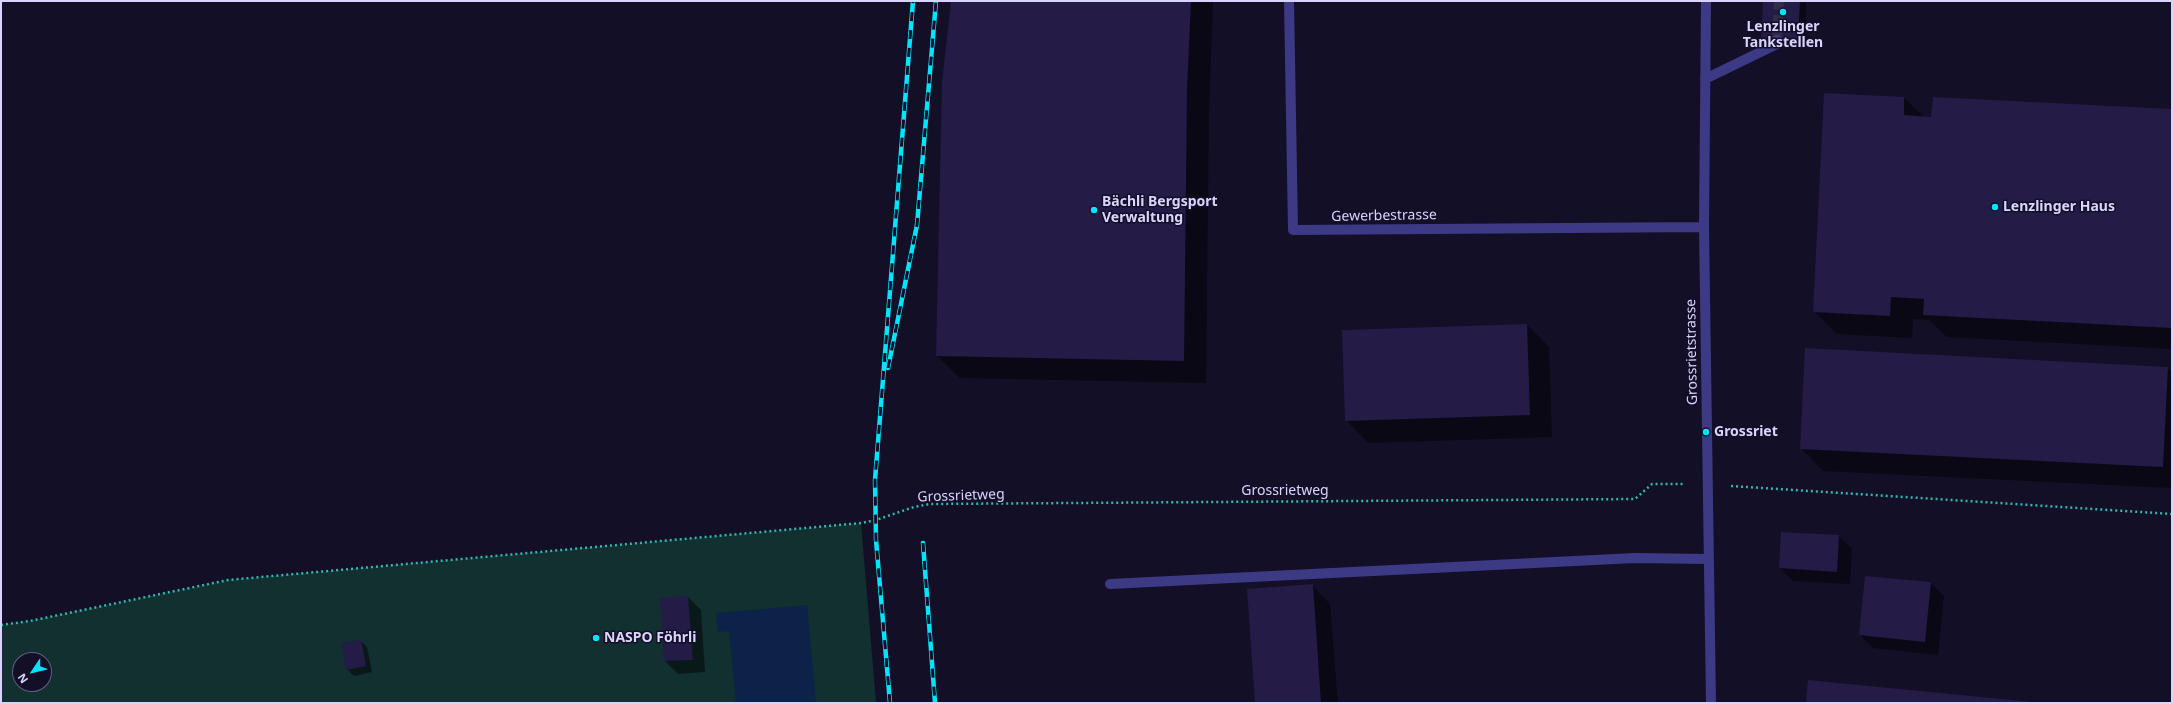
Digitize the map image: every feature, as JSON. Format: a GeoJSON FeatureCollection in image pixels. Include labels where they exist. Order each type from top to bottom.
{"type":"FeatureCollection","features":[{"type":"Feature","properties":{"kind":"street","name":"Gewerbestrasse"},"geometry":{"type":"LineString","coordinates":[[1289,1],[1293,230],[1704,227]]}},
{"type":"Feature","properties":{"kind":"street","name":"Grossrietstrasse"},"geometry":{"type":"LineString","coordinates":[[1706,1],[1704,227],[1711,703]]}},
{"type":"Feature","properties":{"kind":"street"},"geometry":{"type":"LineString","coordinates":[[1705,79],[1776,44],[1777,40]]}},
{"type":"Feature","properties":{"kind":"street"},"geometry":{"type":"LineString","coordinates":[[1110,584],[1635,558],[1708,559]]}},
{"type":"Feature","properties":{"kind":"path","name":"Grossrietweg"},"geometry":{"type":"LineString","coordinates":[[1,625],[30,621],[228,580],[861,522],[876,520],[914,507],[930,504],[1635,499],[1652,484],[1707,484],[2172,514]]}},
{"type":"Feature","properties":{"kind":"green space","name":"NASPO Föhrli"},"geometry":{"type":"Polygon","coordinates":[[[861,523],[876,703],[1,703],[1,625],[30,621],[228,580],[861,523]]]}},
{"type":"Feature","properties":{"kind":"water"},"geometry":{"type":"Polygon","coordinates":[[[807,605],[816,703],[736,703],[729,631],[718,632],[716,613],[807,605]]]}},
{"type":"Feature","properties":{"kind":"building"},"geometry":{"type":"Polygon","coordinates":[[[951,1],[1191,1],[1187,90],[1184,361],[936,356],[942,83],[951,1]]]}},
{"type":"Feature","properties":{"kind":"building"},"geometry":{"type":"Polygon","coordinates":[[[1763,1],[1800,1],[1798,41],[1761,40],[1763,1]]]}},
{"type":"Feature","properties":{"kind":"building","name":"Lenzlinger Haus"},"geometry":{"type":"Polygon","coordinates":[[[1824,93],[1904,97],[1904,115],[1931,117],[1933,97],[2172,109],[2172,328],[1923,315],[1924,299],[1891,297],[1890,316],[1813,312],[1824,93]]]}},
{"type":"Feature","properties":{"kind":"building"},"geometry":{"type":"Polygon","coordinates":[[[1527,324],[1530,415],[1345,421],[1342,330],[1527,324]]]}},
{"type":"Feature","properties":{"kind":"building"},"geometry":{"type":"Polygon","coordinates":[[[1805,348],[2168,367],[2163,467],[1800,449],[1805,348]]]}},
{"type":"Feature","properties":{"kind":"building"},"geometry":{"type":"Polygon","coordinates":[[[1781,532],[1839,535],[1837,572],[1779,568],[1781,532]]]}},
{"type":"Feature","properties":{"kind":"building"},"geometry":{"type":"Polygon","coordinates":[[[1865,576],[1931,582],[1925,642],[1859,635],[1865,576]]]}},
{"type":"Feature","properties":{"kind":"building"},"geometry":{"type":"Polygon","coordinates":[[[1313,584],[1321,703],[1255,703],[1247,589],[1313,584]]]}},
{"type":"Feature","properties":{"kind":"building"},"geometry":{"type":"Polygon","coordinates":[[[688,596],[693,660],[664,661],[660,598],[688,596]]]}},
{"type":"Feature","properties":{"kind":"building"},"geometry":{"type":"Polygon","coordinates":[[[361,640],[366,666],[346,670],[341,643],[361,640]]]}},
{"type":"Feature","properties":{"kind":"building"},"geometry":{"type":"Polygon","coordinates":[[[1808,680],[2032,702],[2032,703],[1806,703],[1808,680]]]}},
{"type":"Feature","properties":{"kind":"tunnel"},"geometry":{"type":"LineString","coordinates":[[1777,40],[1779,1]]}},
{"type":"Feature","properties":{"kind":"railway"},"geometry":{"type":"LineString","coordinates":[[890,703],[876,540],[875,480],[913,1]]}},
{"type":"Feature","properties":{"kind":"railway"},"geometry":{"type":"LineString","coordinates":[[888,368],[917,225],[936,1]]}},
{"type":"Feature","properties":{"kind":"railway"},"geometry":{"type":"LineString","coordinates":[[923,543],[935,703]]}},
{"type":"Feature","properties":{"kind":"place","name":"Lenzlinger Tankstellen"},"geometry":{"type":"Point","coordinates":[1783,12]}},
{"type":"Feature","properties":{"kind":"place","name":"Lenzlinger Haus"},"geometry":{"type":"Point","coordinates":[1995,207]}},
{"type":"Feature","properties":{"kind":"place","name":"Bächli Bergsport Verwaltung"},"geometry":{"type":"Point","coordinates":[1094,210]}},
{"type":"Feature","properties":{"kind":"place","name":"Grossriet"},"geometry":{"type":"Point","coordinates":[1706,432]}},
{"type":"Feature","properties":{"kind":"place","name":"NASPO Föhrli"},"geometry":{"type":"Point","coordinates":[596,638]}}]}
